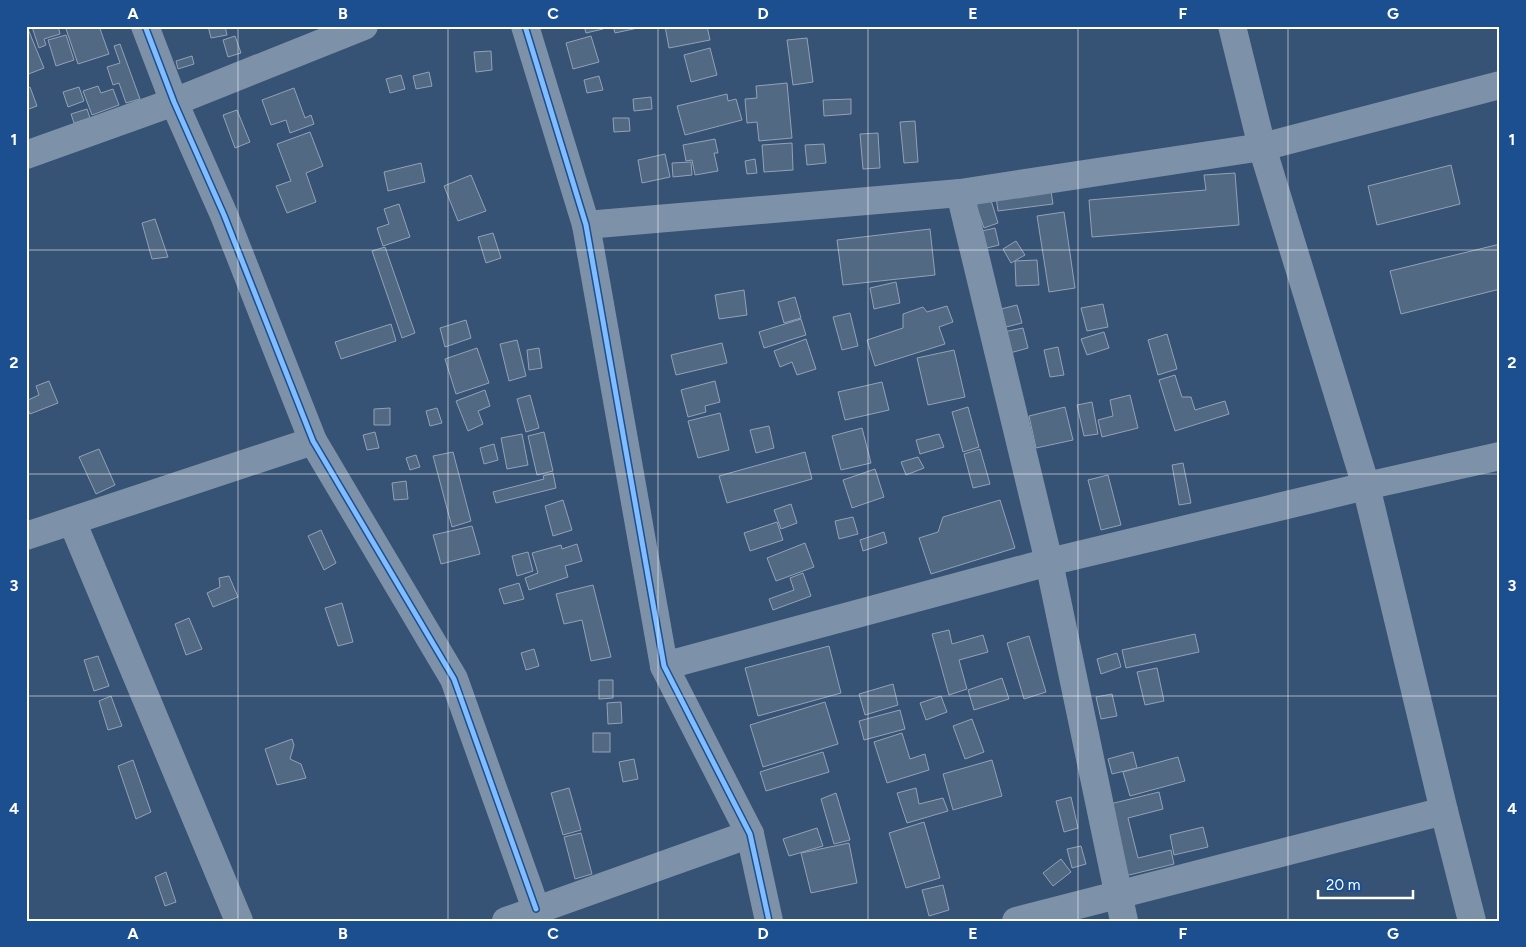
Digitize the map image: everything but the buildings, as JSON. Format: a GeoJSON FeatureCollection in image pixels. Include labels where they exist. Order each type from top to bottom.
{"type":"FeatureCollection","features":[{"type":"Feature","properties":{"kind":"street"},"geometry":{"type":"LineString","coordinates":[[145,26],[174,102],[224,215],[313,441],[454,679],[536,909]]}},
{"type":"Feature","properties":{"kind":"street"},"geometry":{"type":"LineString","coordinates":[[26,155],[174,102],[364,26]]}},
{"type":"Feature","properties":{"kind":"street"},"geometry":{"type":"LineString","coordinates":[[525,26],[586,225],[664,666],[750,834],[769,921]]}},
{"type":"Feature","properties":{"kind":"street"},"geometry":{"type":"LineString","coordinates":[[1232,26],[1262,147],[1366,486],[1472,921]]}},
{"type":"Feature","properties":{"kind":"street"},"geometry":{"type":"LineString","coordinates":[[586,225],[960,193],[1262,147],[1500,85]]}},
{"type":"Feature","properties":{"kind":"street"},"geometry":{"type":"LineString","coordinates":[[960,193],[1049,562],[1121,908]]}},
{"type":"Feature","properties":{"kind":"street"},"geometry":{"type":"LineString","coordinates":[[26,536],[313,441]]}},
{"type":"Feature","properties":{"kind":"street"},"geometry":{"type":"LineString","coordinates":[[664,666],[1049,562],[1500,456]]}},
{"type":"Feature","properties":{"kind":"street"},"geometry":{"type":"LineString","coordinates":[[72,521],[239,921]]}},
{"type":"Feature","properties":{"kind":"street"},"geometry":{"type":"LineString","coordinates":[[1016,921],[1121,908],[1444,811]]}},
{"type":"Feature","properties":{"kind":"street"},"geometry":{"type":"LineString","coordinates":[[506,921],[750,834]]}},
{"type":"Feature","properties":{"kind":"cycle path"},"geometry":{"type":"LineString","coordinates":[[145,26],[174,102],[224,215],[313,441],[454,679],[536,909]]}},
{"type":"Feature","properties":{"kind":"cycle path"},"geometry":{"type":"LineString","coordinates":[[525,26],[586,225],[664,666],[750,834],[769,921]]}}]}
